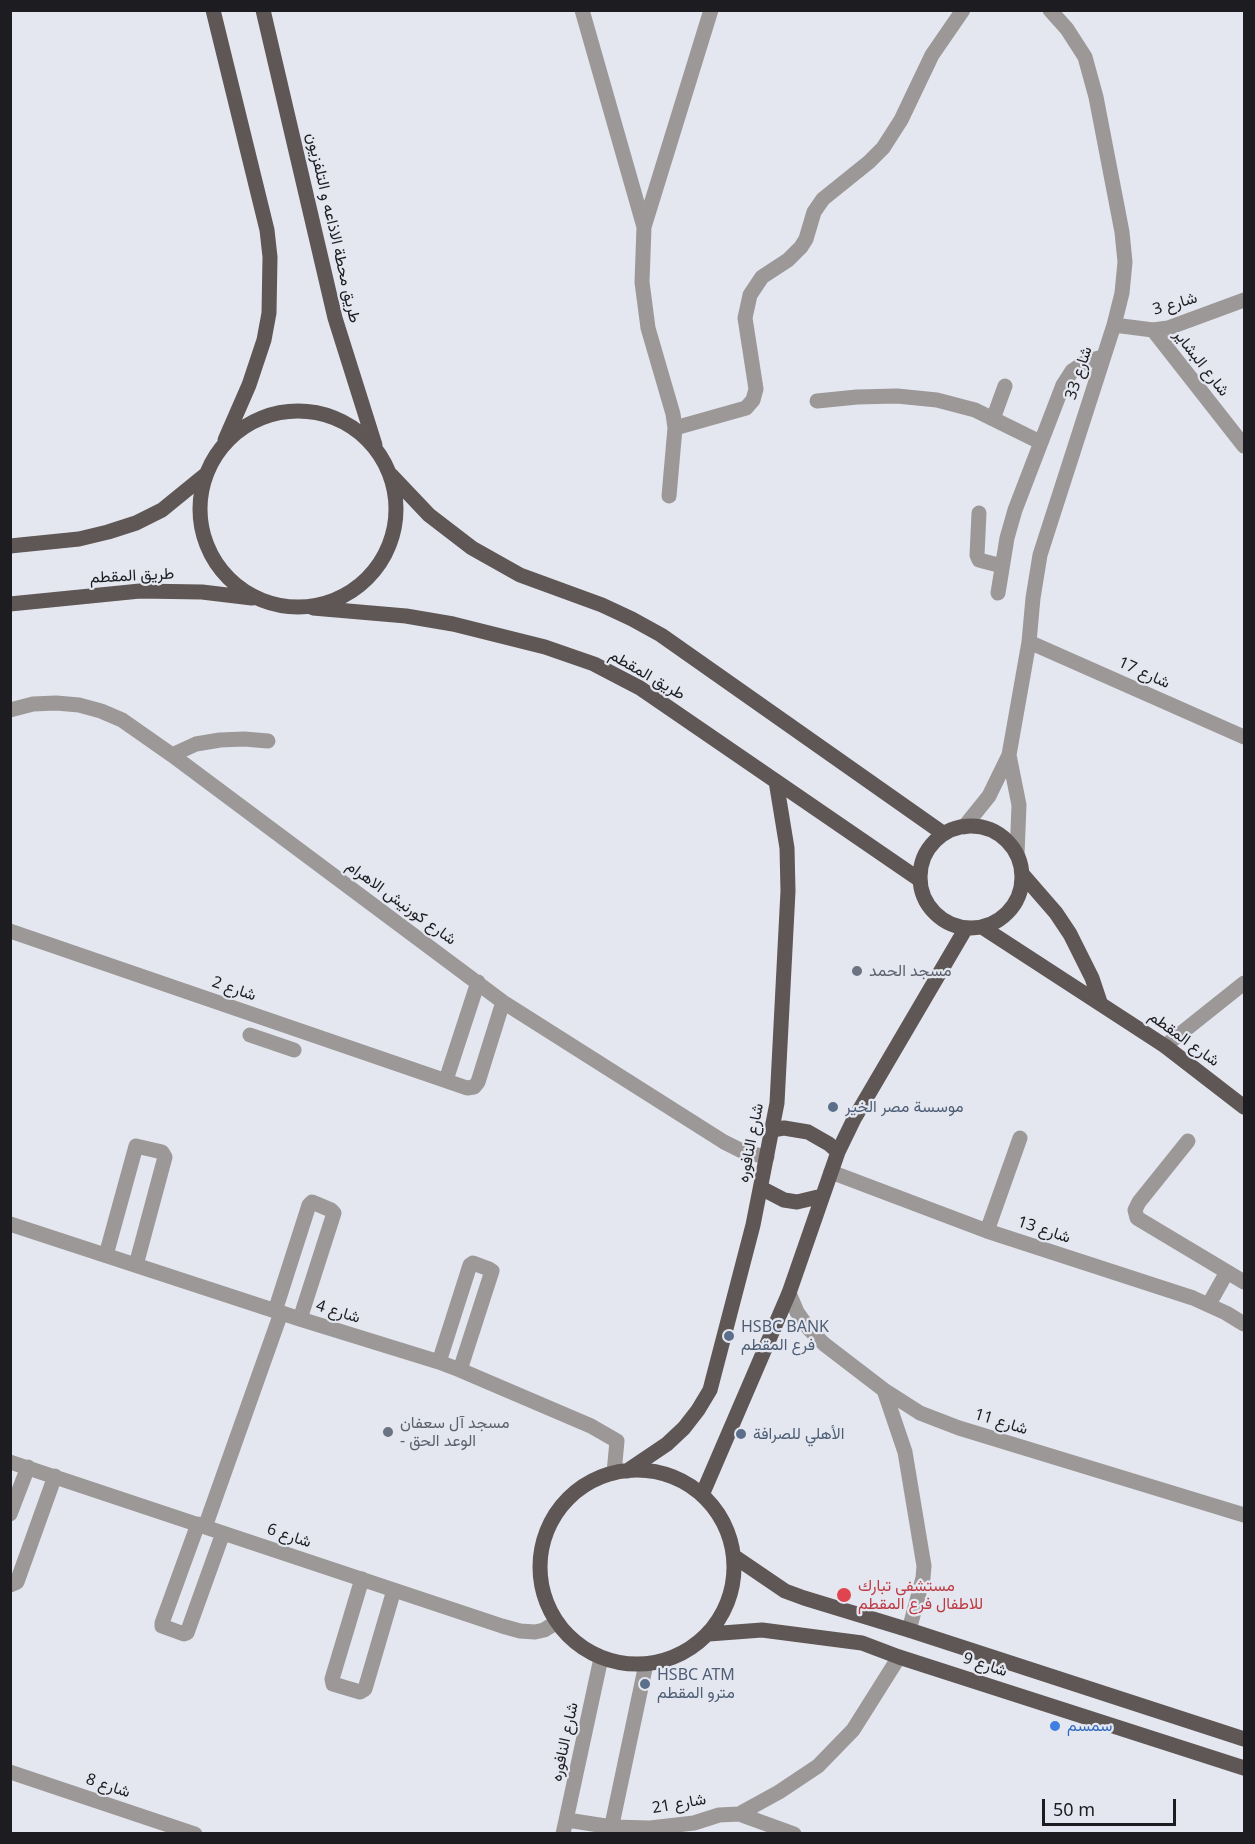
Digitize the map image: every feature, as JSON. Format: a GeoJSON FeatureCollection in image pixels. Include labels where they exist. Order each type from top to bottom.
{"type":"FeatureCollection","features":[{"type":"Feature","properties":{"kind":"main road"},"geometry":{"type":"LineString","coordinates":[[213,10],[267,230],[270,257],[269,313],[264,340],[249,386],[221,447],[205,475],[199,504],[202,533],[213,560],[232,582],[256,598],[284,606],[313,608],[340,598],[364,582],[382,559],[394,533],[396,504],[391,476]]}},
{"type":"Feature","properties":{"kind":"main road","name":"طريق محطة الاذاعه و التلفزيون"},"geometry":{"type":"LineString","coordinates":[[263,10],[335,318],[377,451]]}},
{"type":"Feature","properties":{"kind":"main road"},"geometry":{"type":"LineString","coordinates":[[221,447],[240,430],[262,417],[287,411],[313,412],[337,419],[359,432],[377,451],[391,476],[429,515],[472,548],[520,575],[602,605],[661,635],[944,834]]}},
{"type":"Feature","properties":{"kind":"main road"},"geometry":{"type":"LineString","coordinates":[[10,546],[79,539],[136,523],[162,510],[205,475]]}},
{"type":"Feature","properties":{"kind":"main road","name":"طريق المقطم"},"geometry":{"type":"LineString","coordinates":[[10,604],[140,591],[202,592],[256,598]]}},
{"type":"Feature","properties":{"kind":"main road","name":"طريق المقطم"},"geometry":{"type":"LineString","coordinates":[[313,608],[360,610],[453,624],[545,647],[594,664],[640,688],[920,880]]}},
{"type":"Feature","properties":{"kind":"main road","name":"شارع النافوره"},"geometry":{"type":"LineString","coordinates":[[620,1472],[667,1444],[684,1428],[710,1390],[753,1225],[777,1103],[789,869],[776,781]]}},
{"type":"Feature","properties":{"kind":"main road"},"geometry":{"type":"LineString","coordinates":[[1023,875],[1020,895],[1008,913],[992,924],[974,928],[947,922],[938,916],[925,900],[920,880],[928,849],[944,834],[964,826],[975,826],[996,832],[1005,838],[1017,855],[1023,875],[1056,913],[1070,934],[1092,978],[1100,1002]]}},
{"type":"Feature","properties":{"kind":"main road"},"geometry":{"type":"LineString","coordinates":[[702,1495],[789,1293],[838,1152],[854,1119],[974,928]]}},
{"type":"Feature","properties":{"kind":"main road","name":"شارع المقطم"},"geometry":{"type":"LineString","coordinates":[[974,928],[1100,1002],[1166,1046],[1245,1107]]}},
{"type":"Feature","properties":{"kind":"main road"},"geometry":{"type":"LineString","coordinates":[[772,1130],[784,1128],[808,1132],[829,1143],[838,1152]]}},
{"type":"Feature","properties":{"kind":"main road"},"geometry":{"type":"LineString","coordinates":[[761,1188],[784,1200],[797,1202],[822,1196]]}},
{"type":"Feature","properties":{"kind":"main road"},"geometry":{"type":"LineString","coordinates":[[643,1470],[667,1475],[689,1485],[702,1495],[717,1511],[728,1529],[735,1557],[733,1590],[727,1606],[709,1634],[693,1648],[674,1658],[631,1665],[601,1658],[584,1649],[569,1637],[556,1622],[547,1606],[540,1569],[541,1551],[546,1533],[554,1516],[566,1501],[579,1489],[596,1479],[620,1472],[643,1470]]}},
{"type":"Feature","properties":{"kind":"main road","name":"شارع 9"},"geometry":{"type":"LineString","coordinates":[[735,1557],[785,1591],[1245,1739]]}},
{"type":"Feature","properties":{"kind":"main road","name":"شارع 9"},"geometry":{"type":"LineString","coordinates":[[709,1634],[762,1630],[861,1643],[1245,1767]]}},
{"type":"Feature","properties":{"kind":"street"},"geometry":{"type":"LineString","coordinates":[[582,10],[644,227]]}},
{"type":"Feature","properties":{"kind":"street"},"geometry":{"type":"LineString","coordinates":[[669,496],[675,428],[648,328],[642,282],[644,227],[711,10]]}},
{"type":"Feature","properties":{"kind":"street"},"geometry":{"type":"LineString","coordinates":[[675,428],[746,408],[753,400],[756,389],[745,318],[750,295],[762,277],[788,260],[801,247],[806,239],[814,212],[823,199],[883,148],[901,120],[932,55],[963,10]]}},
{"type":"Feature","properties":{"kind":"street","name":"شارع 33"},"geometry":{"type":"LineString","coordinates":[[964,826],[989,796],[1009,754],[1029,642],[1040,555],[1114,325],[1122,293],[1125,262],[1122,232],[1098,108],[1084,57],[1067,29],[1052,11]]}},
{"type":"Feature","properties":{"kind":"street","name":"شارع 3"},"geometry":{"type":"LineString","coordinates":[[1114,325],[1153,330],[1179,324],[1245,300]]}},
{"type":"Feature","properties":{"kind":"street","name":"شارع البشاير"},"geometry":{"type":"LineString","coordinates":[[1153,330],[1245,446]]}},
{"type":"Feature","properties":{"kind":"street"},"geometry":{"type":"LineString","coordinates":[[998,592],[1015,510],[1063,385],[1072,371],[1087,362],[1103,357]]}},
{"type":"Feature","properties":{"kind":"street"},"geometry":{"type":"LineString","coordinates":[[993,419],[1005,386]]}},
{"type":"Feature","properties":{"kind":"street"},"geometry":{"type":"LineString","coordinates":[[818,400],[887,396],[937,400],[975,410],[1040,442]]}},
{"type":"Feature","properties":{"kind":"street"},"geometry":{"type":"LineString","coordinates":[[979,513],[977,555],[979,560],[1002,566]]}},
{"type":"Feature","properties":{"kind":"street","name":"شارع 17"},"geometry":{"type":"LineString","coordinates":[[1029,642],[1245,737]]}},
{"type":"Feature","properties":{"kind":"street","name":"شارع كورنيش الاهرام"},"geometry":{"type":"LineString","coordinates":[[10,710],[56,703],[79,705],[122,720],[503,1002],[724,1142],[744,1152],[767,1157]]}},
{"type":"Feature","properties":{"kind":"street"},"geometry":{"type":"LineString","coordinates":[[172,755],[196,744],[220,740],[268,741]]}},
{"type":"Feature","properties":{"kind":"street","name":"شارع 33"},"geometry":{"type":"LineString","coordinates":[[1009,754],[1019,806],[1017,855]]}},
{"type":"Feature","properties":{"kind":"street","name":"شارع 2"},"geometry":{"type":"LineString","coordinates":[[10,930],[466,1088],[474,1087],[478,1083],[503,1002]]}},
{"type":"Feature","properties":{"kind":"street"},"geometry":{"type":"LineString","coordinates":[[446,1080],[478,982]]}},
{"type":"Feature","properties":{"kind":"street"},"geometry":{"type":"LineString","coordinates":[[1166,1046],[1245,983]]}},
{"type":"Feature","properties":{"kind":"street"},"geometry":{"type":"LineString","coordinates":[[273,1043],[279,1024]]}},
{"type":"Feature","properties":{"kind":"street"},"geometry":{"type":"LineString","coordinates":[[250,1035],[294,1050]]}},
{"type":"Feature","properties":{"kind":"street"},"geometry":{"type":"LineString","coordinates":[[987,1231],[1020,1138]]}},
{"type":"Feature","properties":{"kind":"street"},"geometry":{"type":"LineString","coordinates":[[1188,1141],[1139,1202],[1135,1210],[1137,1218],[1245,1282]]}},
{"type":"Feature","properties":{"kind":"street"},"geometry":{"type":"LineString","coordinates":[[106,1256],[136,1146],[162,1152],[165,1156],[136,1265]]}},
{"type":"Feature","properties":{"kind":"street","name":"شارع 13"},"geometry":{"type":"LineString","coordinates":[[831,1172],[987,1231],[1209,1304],[1245,1324]]}},
{"type":"Feature","properties":{"kind":"street"},"geometry":{"type":"LineString","coordinates":[[224,1533],[187,1633],[162,1626],[201,1526],[278,1312],[309,1204],[312,1202],[334,1213],[300,1319]]}},
{"type":"Feature","properties":{"kind":"street","name":"شارع 4"},"geometry":{"type":"LineString","coordinates":[[10,1224],[460,1370],[591,1426],[617,1441],[620,1472]]}},
{"type":"Feature","properties":{"kind":"street"},"geometry":{"type":"LineString","coordinates":[[439,1362],[470,1265],[473,1263],[489,1269],[492,1272],[460,1370]]}},
{"type":"Feature","properties":{"kind":"street"},"geometry":{"type":"LineString","coordinates":[[1209,1304],[1227,1272]]}},
{"type":"Feature","properties":{"kind":"street","name":"شارع 11"},"geometry":{"type":"LineString","coordinates":[[789,1293],[797,1312],[824,1344],[911,1408],[939,1421],[1245,1515]]}},
{"type":"Feature","properties":{"kind":"street"},"geometry":{"type":"LineString","coordinates":[[884,1390],[904,1452],[924,1566],[909,1630]]}},
{"type":"Feature","properties":{"kind":"street","name":"شارع 6"},"geometry":{"type":"LineString","coordinates":[[10,1462],[520,1631],[544,1630],[556,1622]]}},
{"type":"Feature","properties":{"kind":"street"},"geometry":{"type":"LineString","coordinates":[[10,1514],[28,1467]]}},
{"type":"Feature","properties":{"kind":"street"},"geometry":{"type":"LineString","coordinates":[[10,1585],[17,1582],[55,1476]]}},
{"type":"Feature","properties":{"kind":"street"},"geometry":{"type":"LineString","coordinates":[[362,1579],[332,1679],[333,1684],[360,1692],[365,1689],[394,1590]]}},
{"type":"Feature","properties":{"kind":"street"},"geometry":{"type":"LineString","coordinates":[[739,1814],[779,1792],[818,1766],[853,1730],[899,1657]]}},
{"type":"Feature","properties":{"kind":"street","name":"شارع النافوره"},"geometry":{"type":"LineString","coordinates":[[565,1827],[601,1658]]}},
{"type":"Feature","properties":{"kind":"street"},"geometry":{"type":"LineString","coordinates":[[611,1830],[646,1664]]}},
{"type":"Feature","properties":{"kind":"street","name":"شارع 8"},"geometry":{"type":"LineString","coordinates":[[10,1772],[195,1833]]}},
{"type":"Feature","properties":{"kind":"street","name":"شارع 21"},"geometry":{"type":"LineString","coordinates":[[565,1827],[611,1830],[669,1827],[694,1823],[719,1815],[739,1814],[795,1833]]}},
{"type":"Feature","properties":{"kind":"place","name":"مسجد الحمد"},"geometry":{"type":"Point","coordinates":[857,971]}},
{"type":"Feature","properties":{"kind":"place","name":"موسسة مصر الخير"},"geometry":{"type":"Point","coordinates":[833,1107]}},
{"type":"Feature","properties":{"kind":"place","name":"HSBC BANK فرع المقطم"},"geometry":{"type":"Point","coordinates":[729,1336]}},
{"type":"Feature","properties":{"kind":"place","name":"مسجد آل سعفان - الوعد الحق"},"geometry":{"type":"Point","coordinates":[388,1432]}},
{"type":"Feature","properties":{"kind":"place","name":"الأهلي للصرافة"},"geometry":{"type":"Point","coordinates":[741,1434]}},
{"type":"Feature","properties":{"kind":"place","name":"مستشفى تبارك للاطفال فرع المقطم"},"geometry":{"type":"Point","coordinates":[844,1595]}},
{"type":"Feature","properties":{"kind":"place","name":"HSBC ATM مترو المقطم"},"geometry":{"type":"Point","coordinates":[645,1684]}},
{"type":"Feature","properties":{"kind":"place","name":"سمسم"},"geometry":{"type":"Point","coordinates":[1055,1726]}}]}
